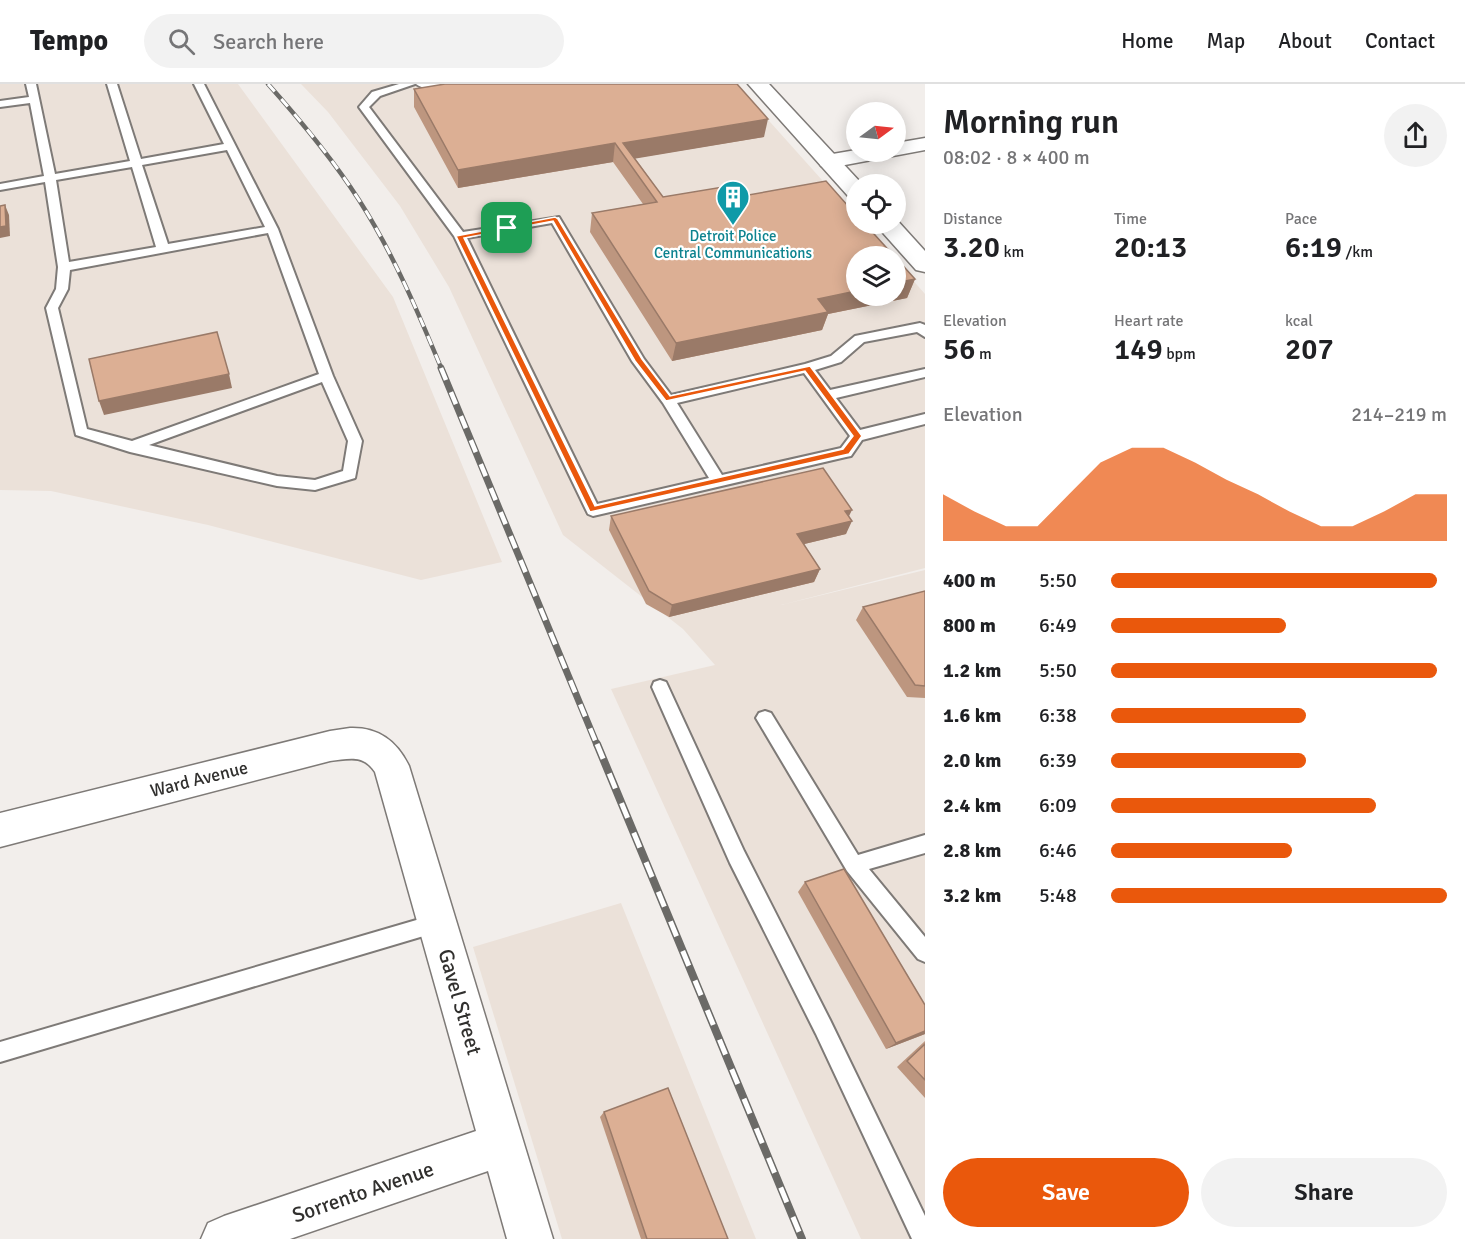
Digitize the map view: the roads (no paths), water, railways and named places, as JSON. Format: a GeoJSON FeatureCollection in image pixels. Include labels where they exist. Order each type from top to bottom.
{"type":"FeatureCollection","features":[{"type":"Feature","properties":{"kind":"street"},"geometry":{"type":"LineString","coordinates":[[758,84],[846,180]]}},
{"type":"Feature","properties":{"kind":"street"},"geometry":{"type":"LineString","coordinates":[[906,148],[925,144]]}},
{"type":"Feature","properties":{"kind":"street"},"geometry":{"type":"LineString","coordinates":[[829,161],[846,158]]}},
{"type":"Feature","properties":{"kind":"street"},"geometry":{"type":"LineString","coordinates":[[896,234],[925,265]]}},
{"type":"Feature","properties":{"kind":"street","name":"Ward Avenue"},"geometry":{"type":"LineString","coordinates":[[0,830],[330,746],[368,744],[381,750],[391,765]]}},
{"type":"Feature","properties":{"kind":"street","name":"Gavel Street"},"geometry":{"type":"LineString","coordinates":[[391,765],[530,1239]]}},
{"type":"Feature","properties":{"kind":"street","name":"Sorrento Avenue"},"geometry":{"type":"LineString","coordinates":[[224,1239],[502,1144]]}},
{"type":"Feature","properties":{"kind":"lane"},"geometry":{"type":"LineString","coordinates":[[33,84],[64,267],[62,289],[52,308],[81,432],[130,447],[277,481],[315,485],[350,474],[355,441],[326,376],[272,229],[199,84]]}},
{"type":"Feature","properties":{"kind":"lane"},"geometry":{"type":"LineString","coordinates":[[112,84],[163,249]]}},
{"type":"Feature","properties":{"kind":"lane"},"geometry":{"type":"LineString","coordinates":[[410,84],[376,94],[364,107],[460,236],[593,510],[846,452],[857,436],[925,419]]}},
{"type":"Feature","properties":{"kind":"lane"},"geometry":{"type":"LineString","coordinates":[[421,84],[442,87],[464,84]]}},
{"type":"Feature","properties":{"kind":"lane"},"geometry":{"type":"LineString","coordinates":[[0,104],[34,99]]}},
{"type":"Feature","properties":{"kind":"lane"},"geometry":{"type":"LineString","coordinates":[[0,187],[231,146]]}},
{"type":"Feature","properties":{"kind":"lane"},"geometry":{"type":"LineString","coordinates":[[460,236],[555,219],[639,361],[668,399],[719,482]]}},
{"type":"Feature","properties":{"kind":"lane"},"geometry":{"type":"LineString","coordinates":[[64,267],[272,229]]}},
{"type":"Feature","properties":{"kind":"lane"},"geometry":{"type":"LineString","coordinates":[[668,399],[807,368],[836,359],[860,339],[920,327],[925,333]]}},
{"type":"Feature","properties":{"kind":"lane"},"geometry":{"type":"LineString","coordinates":[[807,368],[857,436]]}},
{"type":"Feature","properties":{"kind":"lane"},"geometry":{"type":"LineString","coordinates":[[828,395],[925,373]]}},
{"type":"Feature","properties":{"kind":"lane"},"geometry":{"type":"LineString","coordinates":[[130,447],[326,376]]}},
{"type":"Feature","properties":{"kind":"lane"},"geometry":{"type":"LineString","coordinates":[[660,687],[737,857],[823,1027],[924,1239]]}},
{"type":"Feature","properties":{"kind":"lane"},"geometry":{"type":"LineString","coordinates":[[765,718],[854,865],[925,952]]}},
{"type":"Feature","properties":{"kind":"lane"},"geometry":{"type":"LineString","coordinates":[[854,865],[925,844]]}},
{"type":"Feature","properties":{"kind":"lane"},"geometry":{"type":"LineString","coordinates":[[0,1052],[437,923]]}},
{"type":"Feature","properties":{"kind":"railway"},"geometry":{"type":"LineString","coordinates":[[268,84],[349,184],[371,220],[404,283],[442,370]]}},
{"type":"Feature","properties":{"kind":"railway"},"geometry":{"type":"LineString","coordinates":[[441,368],[597,745]]}},
{"type":"Feature","properties":{"kind":"railway"},"geometry":{"type":"LineString","coordinates":[[597,744],[802,1239]]}},
{"type":"Feature","properties":{"kind":"place","name":"Detroit Police Central Communications"},"geometry":{"type":"Point","coordinates":[733,226]}}]}
